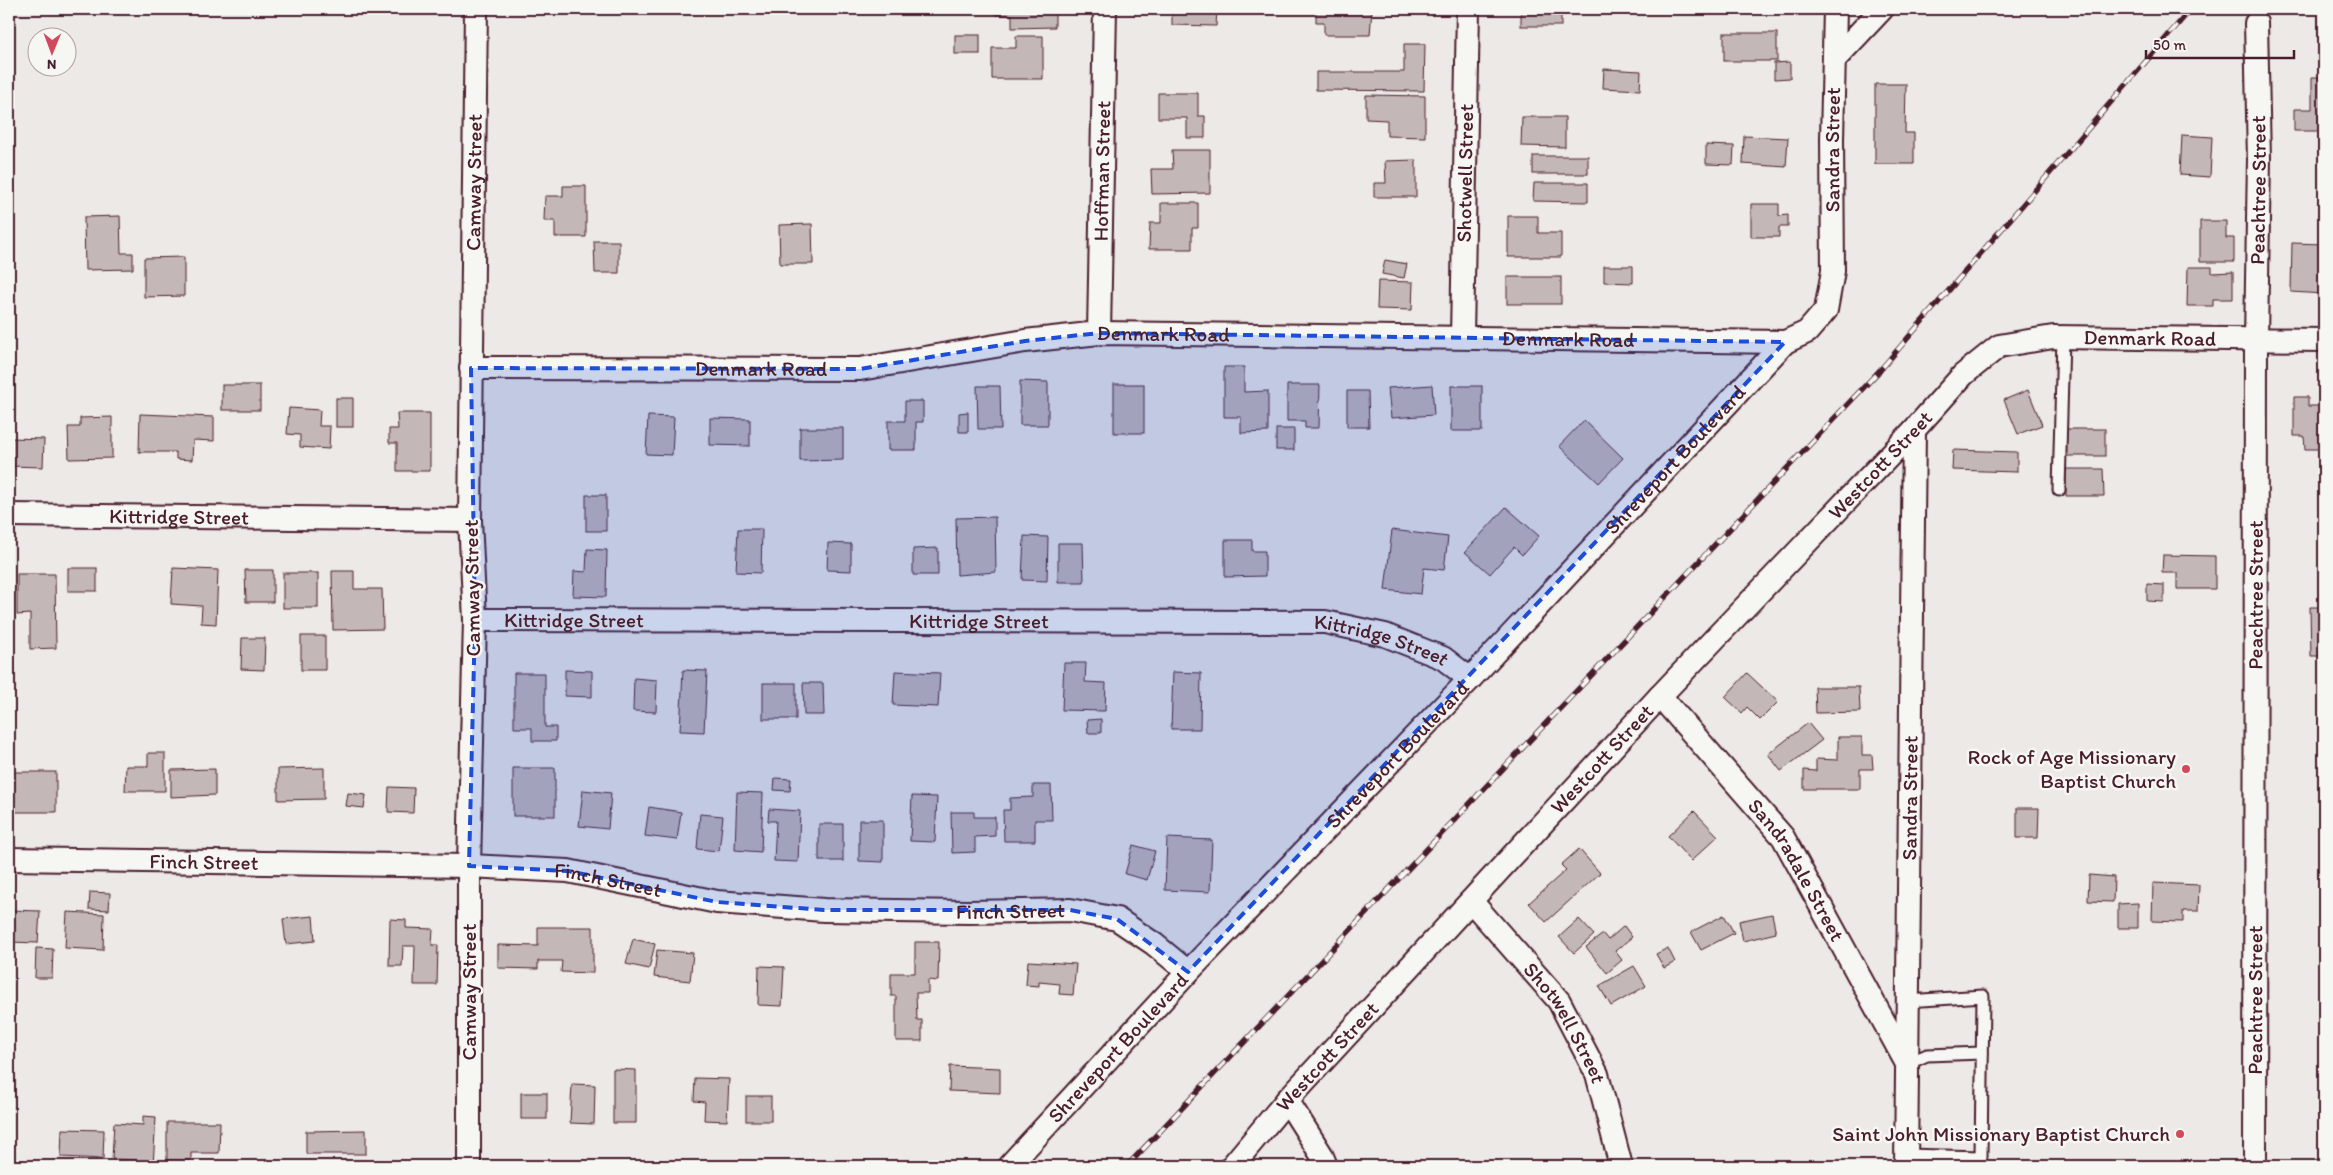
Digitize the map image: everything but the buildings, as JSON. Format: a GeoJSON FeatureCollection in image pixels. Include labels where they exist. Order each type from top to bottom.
{"type":"FeatureCollection","features":[{"type":"Feature","properties":{"kind":"street","name":"Camway Street"},"geometry":{"type":"LineString","coordinates":[[469,1166],[469,866],[475,620],[470,520],[476,9]]}},
{"type":"Feature","properties":{"kind":"street","name":"Hoffman Street"},"geometry":{"type":"LineString","coordinates":[[1099,333],[1105,9]]}},
{"type":"Feature","properties":{"kind":"street","name":"Shotwell Street"},"geometry":{"type":"LineString","coordinates":[[1462,337],[1468,9]]}},
{"type":"Feature","properties":{"kind":"street","name":"Sandra Street"},"geometry":{"type":"LineString","coordinates":[[1830,291],[1834,271],[1832,139],[1835,9]]}},
{"type":"Feature","properties":{"kind":"street"},"geometry":{"type":"LineString","coordinates":[[1835,59],[1882,9]]}},
{"type":"Feature","properties":{"kind":"street","name":"Peachtree Street"},"geometry":{"type":"LineString","coordinates":[[2255,1166],[2256,340],[2259,159],[2256,22]]}},
{"type":"Feature","properties":{"kind":"street","name":"Denmark Road"},"geometry":{"type":"LineString","coordinates":[[471,368],[860,370],[1025,341],[1099,333],[1785,342],[1807,332],[1826,310],[1830,291]]}},
{"type":"Feature","properties":{"kind":"street","name":"Denmark Road"},"geometry":{"type":"LineString","coordinates":[[1981,360],[1999,346],[2063,337],[2324,340]]}},
{"type":"Feature","properties":{"kind":"street","name":"Shreveport Boulevard"},"geometry":{"type":"LineString","coordinates":[[1009,1166],[1188,972],[1470,679],[1785,342]]}},
{"type":"Feature","properties":{"kind":"street","name":"Westcott Street"},"geometry":{"type":"LineString","coordinates":[[1232,1166],[1287,1100],[1660,696],[1914,430],[1963,375],[1981,360]]}},
{"type":"Feature","properties":{"kind":"street","name":"Sandra Street"},"geometry":{"type":"LineString","coordinates":[[1906,1161],[1914,430]]}},
{"type":"Feature","properties":{"kind":"street","name":"Kittridge Street"},"geometry":{"type":"LineString","coordinates":[[9,515],[470,520]]}},
{"type":"Feature","properties":{"kind":"street","name":"Kittridge Street"},"geometry":{"type":"LineString","coordinates":[[475,620],[1325,622],[1386,635],[1443,658],[1470,679]]}},
{"type":"Feature","properties":{"kind":"street","name":"Sandradale Street"},"geometry":{"type":"LineString","coordinates":[[1660,696],[1783,837],[1907,1064]]}},
{"type":"Feature","properties":{"kind":"street","name":"Finch Street"},"geometry":{"type":"LineString","coordinates":[[9,859],[469,866],[568,871],[717,902],[736,904],[824,910],[968,912],[1070,910],[1117,919],[1154,944],[1188,972]]}},
{"type":"Feature","properties":{"kind":"street","name":"Shotwell Street"},"geometry":{"type":"LineString","coordinates":[[1471,901],[1559,1001],[1597,1074],[1621,1166]]}},
{"type":"Feature","properties":{"kind":"street"},"geometry":{"type":"LineString","coordinates":[[1287,1100],[1321,1154],[1326,1166]]}},
{"type":"Feature","properties":{"kind":"lane"},"geometry":{"type":"LineString","coordinates":[[2059,490],[2063,337]]}},
{"type":"Feature","properties":{"kind":"lane"},"geometry":{"type":"LineString","coordinates":[[1906,1161],[1981,1157],[1983,996],[1907,1001]]}},
{"type":"Feature","properties":{"kind":"lane"},"geometry":{"type":"LineString","coordinates":[[1907,1064],[1927,1055],[1982,1053]]}},
{"type":"Feature","properties":{"kind":"highlighted area"},"geometry":{"type":"Polygon","coordinates":[[[1099,333],[1785,342],[1188,972],[1117,919],[1070,910],[824,910],[717,902],[568,871],[469,866],[475,620],[471,368],[860,369],[1025,341],[1099,333]]]}},
{"type":"Feature","properties":{"kind":"railway"},"geometry":{"type":"LineString","coordinates":[[1127,1166],[1882,368],[2191,9]]}},
{"type":"Feature","properties":{"kind":"place","name":"Rock of Age Missionary Baptist Church"},"geometry":{"type":"Point","coordinates":[2186,769]}},
{"type":"Feature","properties":{"kind":"place","name":"Saint John Missionary Baptist Church"},"geometry":{"type":"Point","coordinates":[2180,1134]}}]}
